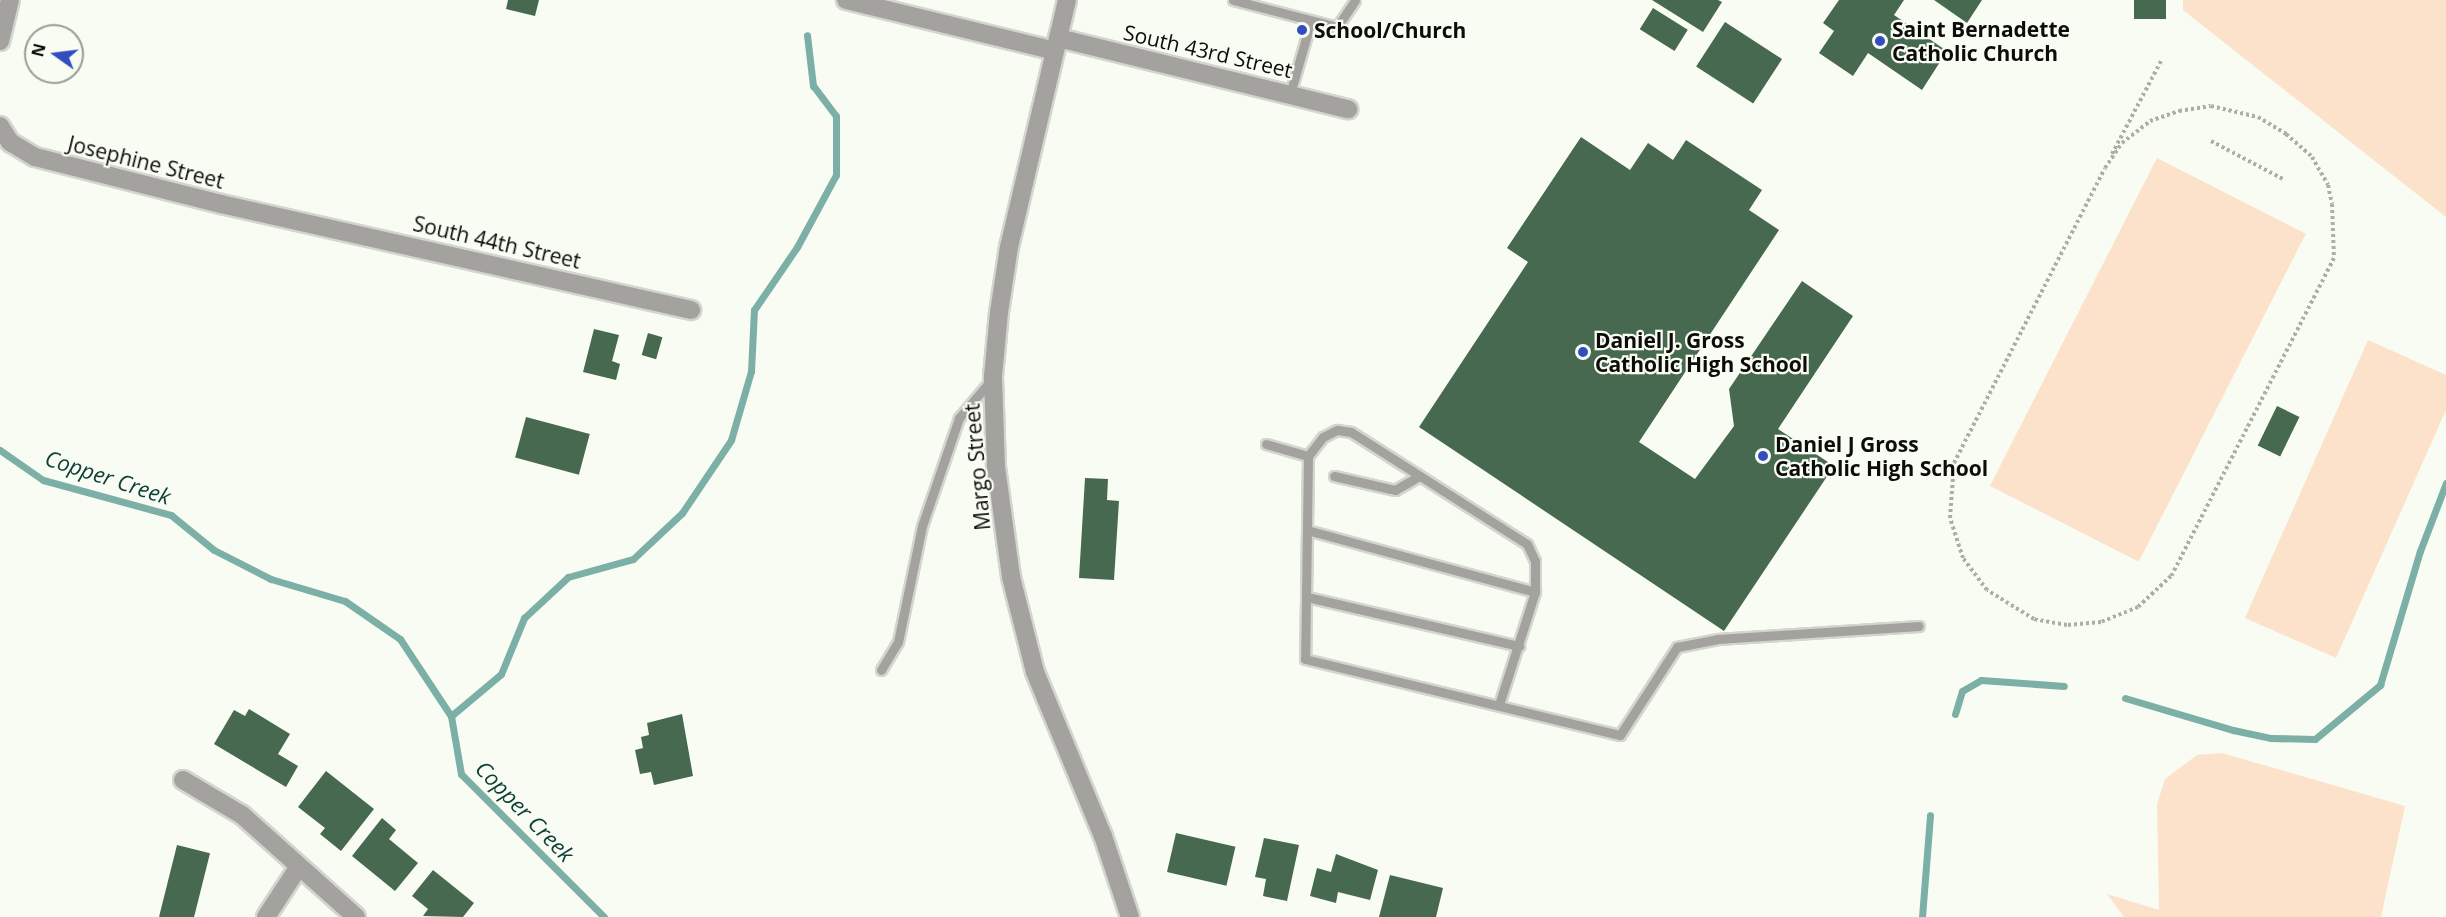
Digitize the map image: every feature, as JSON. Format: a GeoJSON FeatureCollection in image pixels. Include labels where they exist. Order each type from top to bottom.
{"type":"FeatureCollection","features":[{"type":"Feature","properties":{"kind":"street"},"geometry":{"type":"LineString","coordinates":[[0,41],[10,0]]}},
{"type":"Feature","properties":{"kind":"street","name":"South 43rd Street"},"geometry":{"type":"LineString","coordinates":[[846,0],[1290,94],[1348,109]]}},
{"type":"Feature","properties":{"kind":"street","name":"Margo Street"},"geometry":{"type":"LineString","coordinates":[[1067,0],[1009,247],[993,377],[999,489],[1011,577],[1032,661],[1103,836],[1130,917]]}},
{"type":"Feature","properties":{"kind":"street","name":"Josephine Street"},"geometry":{"type":"LineString","coordinates":[[0,126],[10,142],[35,157],[294,218]]}},
{"type":"Feature","properties":{"kind":"street","name":"South 44th Street"},"geometry":{"type":"LineString","coordinates":[[294,218],[691,310]]}},
{"type":"Feature","properties":{"kind":"street"},"geometry":{"type":"LineString","coordinates":[[183,780],[242,815],[298,868],[356,917]]}},
{"type":"Feature","properties":{"kind":"street"},"geometry":{"type":"LineString","coordinates":[[266,917],[298,868]]}},
{"type":"Feature","properties":{"kind":"lane"},"geometry":{"type":"LineString","coordinates":[[1233,0],[1337,27],[1355,0]]}},
{"type":"Feature","properties":{"kind":"lane"},"geometry":{"type":"LineString","coordinates":[[1290,94],[1311,21]]}},
{"type":"Feature","properties":{"kind":"lane"},"geometry":{"type":"LineString","coordinates":[[881,670],[898,642],[922,526],[959,418],[993,377]]}},
{"type":"Feature","properties":{"kind":"lane"},"geometry":{"type":"LineString","coordinates":[[1499,705],[1535,592],[1535,561],[1527,544],[1351,432],[1336,430],[1323,437],[1308,456],[1305,659],[1620,735],[1677,647],[1718,639],[1919,626]]}},
{"type":"Feature","properties":{"kind":"lane"},"geometry":{"type":"LineString","coordinates":[[1266,444],[1308,456]]}},
{"type":"Feature","properties":{"kind":"lane"},"geometry":{"type":"LineString","coordinates":[[1334,476],[1395,490],[1419,476]]}},
{"type":"Feature","properties":{"kind":"lane"},"geometry":{"type":"LineString","coordinates":[[1307,530],[1535,592]]}},
{"type":"Feature","properties":{"kind":"lane"},"geometry":{"type":"LineString","coordinates":[[1307,597],[1519,646]]}},
{"type":"Feature","properties":{"kind":"path"},"geometry":{"type":"LineString","coordinates":[[2105,168],[2122,143],[2150,121],[2194,108],[2243,110],[2273,124],[2312,158],[2328,185],[2336,240],[2334,258],[2319,294],[2171,576],[2154,594],[2120,616],[2084,625],[2067,625],[2034,619],[2018,612],[1973,575],[1955,539],[1948,496],[1959,448],[2105,168],[2161,61]]}},
{"type":"Feature","properties":{"kind":"path"},"geometry":{"type":"LineString","coordinates":[[2211,141],[2285,180]]}},
{"type":"Feature","properties":{"kind":"shaded area"},"geometry":{"type":"Polygon","coordinates":[[[2183,0],[2446,0],[2446,217],[2183,10],[2183,0]]]}},
{"type":"Feature","properties":{"kind":"shaded area"},"geometry":{"type":"Polygon","coordinates":[[[2157,158],[2306,234],[2139,562],[1990,486],[2157,158]]]}},
{"type":"Feature","properties":{"kind":"shaded area"},"geometry":{"type":"Polygon","coordinates":[[[2368,340],[2446,375],[2446,410],[2336,658],[2245,618],[2368,340]]]}},
{"type":"Feature","properties":{"kind":"shaded area"},"geometry":{"type":"Polygon","coordinates":[[[2222,753],[2405,806],[2381,917],[2124,917],[2107,894],[2159,910],[2157,804],[2165,779],[2197,755],[2222,753]]]}},
{"type":"Feature","properties":{"kind":"building"},"geometry":{"type":"Polygon","coordinates":[[[508,0],[539,0],[535,16],[506,9],[508,0]]]}},
{"type":"Feature","properties":{"kind":"building"},"geometry":{"type":"Polygon","coordinates":[[[1652,0],[1718,0],[1722,2],[1703,32],[1652,0]]]}},
{"type":"Feature","properties":{"kind":"building","name":"Saint Bernadette Catholic Church"},"geometry":{"type":"Polygon","coordinates":[[[1839,0],[1904,0],[1894,15],[1947,51],[1922,90],[1868,53],[1853,76],[1819,53],[1834,31],[1823,23],[1839,0]]]}},
{"type":"Feature","properties":{"kind":"building","name":"Saint Bernadette Catholic Church"},"geometry":{"type":"Polygon","coordinates":[[[1934,0],[1982,0],[1967,23],[1934,0]]]}},
{"type":"Feature","properties":{"kind":"building"},"geometry":{"type":"Polygon","coordinates":[[[2134,0],[2166,0],[2166,19],[2134,19],[2134,0]]]}},
{"type":"Feature","properties":{"kind":"building"},"geometry":{"type":"Polygon","coordinates":[[[1653,8],[1688,30],[1675,51],[1640,29],[1653,8]]]}},
{"type":"Feature","properties":{"kind":"building"},"geometry":{"type":"Polygon","coordinates":[[[1725,22],[1782,59],[1753,103],[1696,66],[1725,22]]]}},
{"type":"Feature","properties":{"kind":"building","name":"Daniel J. Gross Catholic High School"},"geometry":{"type":"Polygon","coordinates":[[[1581,137],[1630,170],[1648,143],[1673,160],[1686,140],[1762,190],[1749,210],[1779,230],[1639,442],[1695,479],[1734,426],[1729,389],[1802,281],[1853,316],[1778,429],[1834,466],[1724,631],[1419,427],[1528,262],[1507,248],[1581,137]]]}},
{"type":"Feature","properties":{"kind":"building"},"geometry":{"type":"Polygon","coordinates":[[[594,329],[619,335],[612,361],[620,364],[616,380],[583,372],[594,329]]]}},
{"type":"Feature","properties":{"kind":"building"},"geometry":{"type":"Polygon","coordinates":[[[648,333],[662,337],[656,359],[642,355],[648,333]]]}},
{"type":"Feature","properties":{"kind":"building"},"geometry":{"type":"Polygon","coordinates":[[[2277,406],[2299,417],[2280,457],[2258,446],[2277,406]]]}},
{"type":"Feature","properties":{"kind":"building"},"geometry":{"type":"Polygon","coordinates":[[[526,417],[590,434],[579,475],[515,458],[526,417]]]}},
{"type":"Feature","properties":{"kind":"building"},"geometry":{"type":"Polygon","coordinates":[[[1085,478],[1108,479],[1107,500],[1119,501],[1114,580],[1079,578],[1085,478]]]}},
{"type":"Feature","properties":{"kind":"building"},"geometry":{"type":"Polygon","coordinates":[[[249,709],[290,734],[278,754],[298,766],[286,787],[214,744],[234,710],[245,716],[249,709]]]}},
{"type":"Feature","properties":{"kind":"building"},"geometry":{"type":"Polygon","coordinates":[[[682,714],[693,776],[654,785],[651,772],[640,774],[635,750],[643,748],[641,737],[649,735],[647,723],[682,714]]]}},
{"type":"Feature","properties":{"kind":"building"},"geometry":{"type":"Polygon","coordinates":[[[326,771],[374,809],[341,851],[320,834],[325,828],[298,807],[326,771]]]}},
{"type":"Feature","properties":{"kind":"building"},"geometry":{"type":"Polygon","coordinates":[[[382,818],[396,830],[389,839],[418,863],[395,891],[352,856],[382,818]]]}},
{"type":"Feature","properties":{"kind":"building"},"geometry":{"type":"Polygon","coordinates":[[[1176,833],[1235,847],[1226,886],[1167,872],[1176,833]]]}},
{"type":"Feature","properties":{"kind":"building"},"geometry":{"type":"Polygon","coordinates":[[[1264,838],[1299,845],[1287,901],[1263,896],[1266,879],[1255,877],[1264,838]]]}},
{"type":"Feature","properties":{"kind":"building"},"geometry":{"type":"Polygon","coordinates":[[[177,845],[210,853],[194,917],[159,917],[177,845]]]}},
{"type":"Feature","properties":{"kind":"building"},"geometry":{"type":"Polygon","coordinates":[[[1336,854],[1378,870],[1370,900],[1338,892],[1336,903],[1310,896],[1317,868],[1331,872],[1336,854]]]}},
{"type":"Feature","properties":{"kind":"building"},"geometry":{"type":"Polygon","coordinates":[[[433,870],[474,903],[463,917],[423,916],[428,909],[412,896],[433,870]]]}},
{"type":"Feature","properties":{"kind":"building"},"geometry":{"type":"Polygon","coordinates":[[[1390,875],[1443,888],[1436,917],[1379,917],[1390,875]]]}},
{"type":"Feature","properties":{"kind":"waterway"},"geometry":{"type":"LineString","coordinates":[[451,716],[501,674],[524,618],[568,577],[633,559],[682,513],[731,440],[751,371],[754,310],[797,247],[836,175],[836,116],[813,86],[807,35]]}},
{"type":"Feature","properties":{"kind":"waterway","name":"Copper Creek"},"geometry":{"type":"LineString","coordinates":[[0,450],[43,480],[171,515],[214,550],[271,579],[345,601],[400,639],[451,716],[461,774],[604,917]]}},
{"type":"Feature","properties":{"kind":"waterway"},"geometry":{"type":"LineString","coordinates":[[2125,698],[2233,730],[2271,738],[2315,739],[2380,685],[2420,551],[2446,483]]}},
{"type":"Feature","properties":{"kind":"waterway"},"geometry":{"type":"LineString","coordinates":[[1955,714],[1962,691],[1981,680],[2064,686]]}},
{"type":"Feature","properties":{"kind":"waterway"},"geometry":{"type":"LineString","coordinates":[[1922,917],[1930,815]]}},
{"type":"Feature","properties":{"kind":"place","name":"School/Church"},"geometry":{"type":"Point","coordinates":[1302,30]}},
{"type":"Feature","properties":{"kind":"place","name":"Saint Bernadette Catholic Church"},"geometry":{"type":"Point","coordinates":[1880,41]}},
{"type":"Feature","properties":{"kind":"place","name":"Daniel J. Gross Catholic High School"},"geometry":{"type":"Point","coordinates":[1583,352]}},
{"type":"Feature","properties":{"kind":"place","name":"Daniel J Gross Catholic High School"},"geometry":{"type":"Point","coordinates":[1763,456]}}]}
